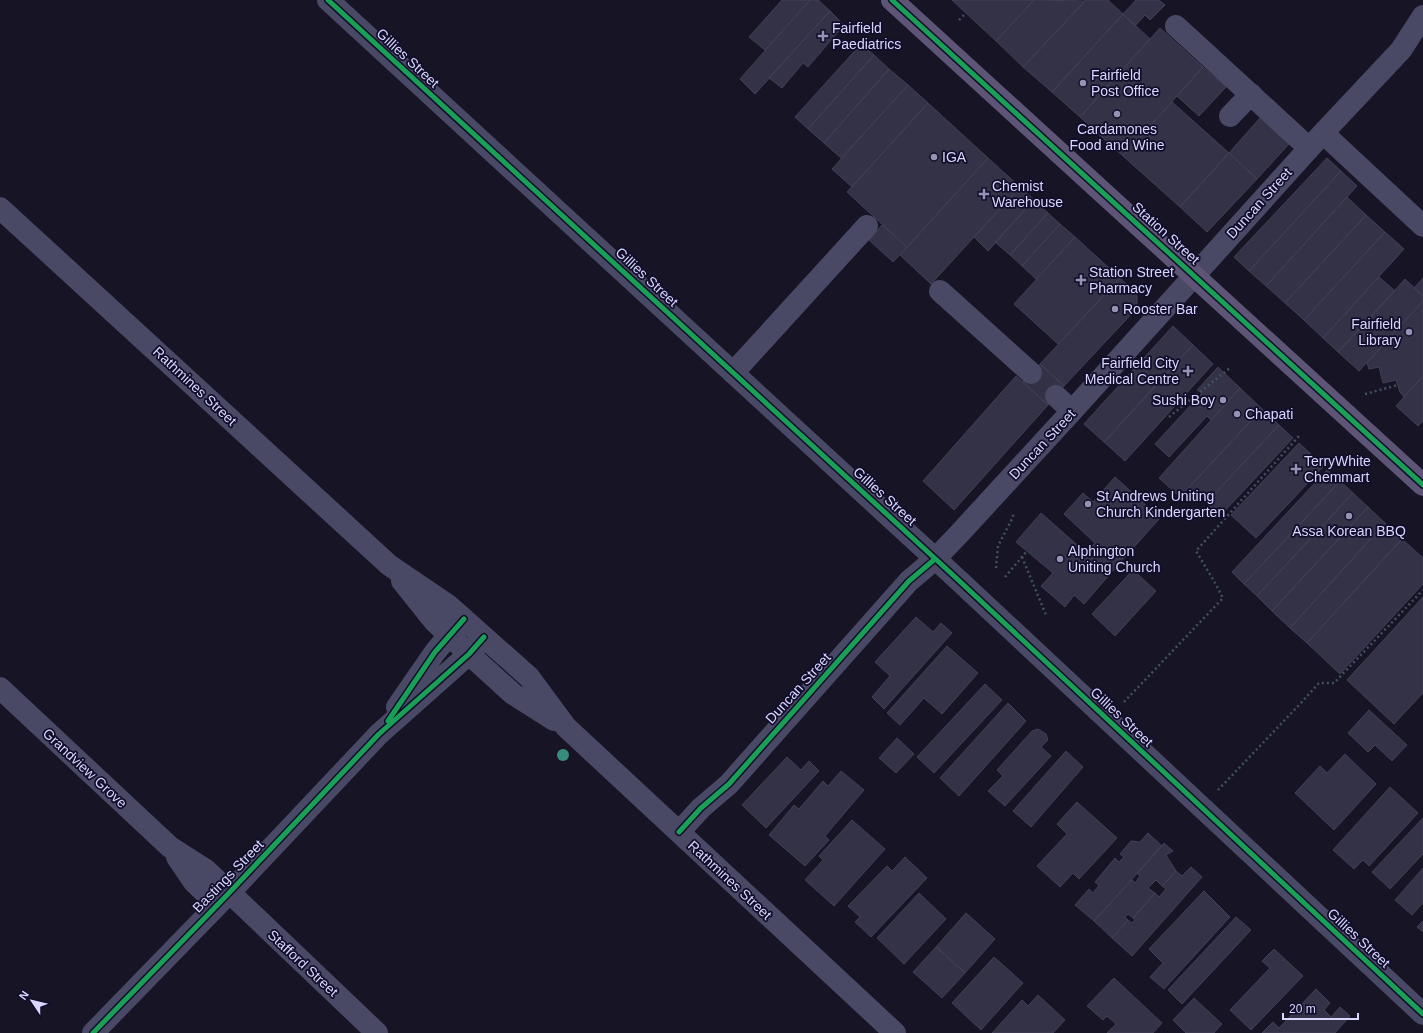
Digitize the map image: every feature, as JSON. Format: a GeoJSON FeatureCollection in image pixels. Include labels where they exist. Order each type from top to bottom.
{"type":"FeatureCollection","features":[{"type":"Feature","properties":{"kind":"main road","name":"Station Street"},"geometry":{"type":"LineString","coordinates":[[892,0],[1423,485]]}},
{"type":"Feature","properties":{"kind":"street","name":"Gillies Street"},"geometry":{"type":"LineString","coordinates":[[328,0],[935,558],[1423,1014]]}},
{"type":"Feature","properties":{"kind":"street","name":"Duncan Street"},"geometry":{"type":"LineString","coordinates":[[679,832],[701,808],[729,784],[909,581],[935,558],[1072,411],[1316,140],[1401,50],[1423,16]]}},
{"type":"Feature","properties":{"kind":"street"},"geometry":{"type":"LineString","coordinates":[[1176,26],[1250,94],[1316,140],[1423,226]]}},
{"type":"Feature","properties":{"kind":"street","name":"Duncan Street"},"geometry":{"type":"LineString","coordinates":[[1401,50],[1423,35]]}},
{"type":"Feature","properties":{"kind":"street"},"geometry":{"type":"LineString","coordinates":[[1230,116],[1250,94]]}},
{"type":"Feature","properties":{"kind":"street","name":"Rathmines Street"},"geometry":{"type":"LineString","coordinates":[[0,208],[389,565],[448,605],[529,678],[566,727],[895,1033]]}},
{"type":"Feature","properties":{"kind":"street"},"geometry":{"type":"LineString","coordinates":[[733,373],[867,226]]}},
{"type":"Feature","properties":{"kind":"street"},"geometry":{"type":"LineString","coordinates":[[940,291],[1031,373]]}},
{"type":"Feature","properties":{"kind":"street"},"geometry":{"type":"LineString","coordinates":[[1056,396],[1072,411]]}},
{"type":"Feature","properties":{"kind":"street","name":"Rathmines Street"},"geometry":{"type":"LineString","coordinates":[[389,565],[434,621],[449,636],[514,694],[566,727]]}},
{"type":"Feature","properties":{"kind":"street","name":"Bastings Street"},"geometry":{"type":"LineString","coordinates":[[378,734],[435,652],[464,619]]}},
{"type":"Feature","properties":{"kind":"street","name":"Bastings Street"},"geometry":{"type":"LineString","coordinates":[[93,1033],[378,734],[469,654],[484,637]]}},
{"type":"Feature","properties":{"kind":"street","name":"Grandview Grove"},"geometry":{"type":"LineString","coordinates":[[0,688],[170,847],[206,870],[223,898]]}},
{"type":"Feature","properties":{"kind":"street","name":"Stafford Street"},"geometry":{"type":"LineString","coordinates":[[223,898],[377,1033]]}},
{"type":"Feature","properties":{"kind":"path"},"geometry":{"type":"LineString","coordinates":[[959,20],[966,13]]}},
{"type":"Feature","properties":{"kind":"path"},"geometry":{"type":"LineString","coordinates":[[1169,417],[1230,368]]}},
{"type":"Feature","properties":{"kind":"path"},"geometry":{"type":"LineString","coordinates":[[1365,394],[1398,385]]}},
{"type":"Feature","properties":{"kind":"path"},"geometry":{"type":"LineString","coordinates":[[1108,720],[1223,598],[1196,551],[1299,436]]}},
{"type":"Feature","properties":{"kind":"path"},"geometry":{"type":"LineString","coordinates":[[996,568],[998,546],[1013,517],[1012,505]]}},
{"type":"Feature","properties":{"kind":"path"},"geometry":{"type":"LineString","coordinates":[[1005,577],[1027,551]]}},
{"type":"Feature","properties":{"kind":"path"},"geometry":{"type":"LineString","coordinates":[[1022,557],[1046,615]]}},
{"type":"Feature","properties":{"kind":"path"},"geometry":{"type":"LineString","coordinates":[[1201,807],[1319,683],[1334,683],[1423,590]]}},
{"type":"Feature","properties":{"kind":"building"},"geometry":{"type":"Polygon","coordinates":[[[782,0],[810,0],[765,50],[749,37],[782,0]]]}},
{"type":"Feature","properties":{"kind":"building"},"geometry":{"type":"Polygon","coordinates":[[[810,0],[818,0],[830,11],[755,94],[740,79],[810,0]]]}},
{"type":"Feature","properties":{"kind":"building"},"geometry":{"type":"Polygon","coordinates":[[[952,0],[1034,0],[996,41],[952,0]]]}},
{"type":"Feature","properties":{"kind":"building"},"geometry":{"type":"Polygon","coordinates":[[[1034,0],[1085,1],[1023,67],[996,41],[1034,0]]]}},
{"type":"Feature","properties":{"kind":"building"},"geometry":{"type":"Polygon","coordinates":[[[1086,0],[1108,0],[1123,14],[1052,92],[1023,67],[1086,0]]]}},
{"type":"Feature","properties":{"kind":"building"},"geometry":{"type":"Polygon","coordinates":[[[1136,0],[1159,0],[1165,5],[1150,20],[1145,15],[1135,26],[1123,14],[1136,0]]]}},
{"type":"Feature","properties":{"kind":"building"},"geometry":{"type":"Polygon","coordinates":[[[830,11],[844,25],[808,67],[803,63],[782,88],[769,78],[830,11]]]}},
{"type":"Feature","properties":{"kind":"building"},"geometry":{"type":"Polygon","coordinates":[[[1123,14],[1150,39],[1080,117],[1052,92],[1123,14]]]}},
{"type":"Feature","properties":{"kind":"building"},"geometry":{"type":"Polygon","coordinates":[[[1160,28],[1203,67],[1123,156],[1080,117],[1160,28]]]}},
{"type":"Feature","properties":{"kind":"building"},"geometry":{"type":"Polygon","coordinates":[[[861,44],[874,55],[808,129],[795,117],[861,44]]]}},
{"type":"Feature","properties":{"kind":"building"},"geometry":{"type":"Polygon","coordinates":[[[874,55],[889,69],[824,143],[808,129],[874,55]]]}},
{"type":"Feature","properties":{"kind":"building"},"geometry":{"type":"Polygon","coordinates":[[[1203,67],[1226,87],[1199,116],[1177,96],[1203,67]]]}},
{"type":"Feature","properties":{"kind":"building"},"geometry":{"type":"Polygon","coordinates":[[[889,69],[908,85],[841,158],[824,143],[889,69]]]}},
{"type":"Feature","properties":{"kind":"building"},"geometry":{"type":"Polygon","coordinates":[[[908,85],[928,103],[852,187],[832,169],[908,85]]]}},
{"type":"Feature","properties":{"kind":"building"},"geometry":{"type":"Polygon","coordinates":[[[1172,102],[1229,153],[1180,207],[1123,156],[1172,102]]]}},
{"type":"Feature","properties":{"kind":"building"},"geometry":{"type":"Polygon","coordinates":[[[928,103],[988,158],[907,247],[847,192],[928,103]]]}},
{"type":"Feature","properties":{"kind":"building"},"geometry":{"type":"Polygon","coordinates":[[[1260,118],[1289,144],[1257,179],[1229,153],[1260,118]]]}},
{"type":"Feature","properties":{"kind":"building"},"geometry":{"type":"Polygon","coordinates":[[[1229,153],[1257,179],[1207,232],[1180,207],[1229,153]]]}},
{"type":"Feature","properties":{"kind":"building"},"geometry":{"type":"Polygon","coordinates":[[[988,158],[1020,187],[931,284],[900,255],[988,158]]]}},
{"type":"Feature","properties":{"kind":"building"},"geometry":{"type":"Polygon","coordinates":[[[1327,158],[1341,171],[1249,271],[1234,257],[1327,158]]]}},
{"type":"Feature","properties":{"kind":"building"},"geometry":{"type":"Polygon","coordinates":[[[1341,171],[1357,186],[1266,286],[1249,271],[1341,171]]]}},
{"type":"Feature","properties":{"kind":"building"},"geometry":{"type":"Polygon","coordinates":[[[1020,187],[1034,200],[988,251],[974,237],[1020,187]]]}},
{"type":"Feature","properties":{"kind":"building"},"geometry":{"type":"Polygon","coordinates":[[[1347,197],[1366,215],[1285,303],[1266,286],[1347,197]]]}},
{"type":"Feature","properties":{"kind":"building"},"geometry":{"type":"Polygon","coordinates":[[[1034,200],[1048,213],[1010,255],[995,242],[1034,200]]]}},
{"type":"Feature","properties":{"kind":"building"},"geometry":{"type":"Polygon","coordinates":[[[1048,213],[1060,224],[1022,266],[1010,255],[1048,213]]]}},
{"type":"Feature","properties":{"kind":"building"},"geometry":{"type":"Polygon","coordinates":[[[1366,215],[1385,232],[1304,320],[1285,303],[1366,215]]]}},
{"type":"Feature","properties":{"kind":"building"},"geometry":{"type":"Polygon","coordinates":[[[1060,224],[1075,237],[1036,279],[1022,266],[1060,224]]]}},
{"type":"Feature","properties":{"kind":"building"},"geometry":{"type":"Polygon","coordinates":[[[882,225],[907,247],[893,262],[869,240],[882,225]]]}},
{"type":"Feature","properties":{"kind":"building"},"geometry":{"type":"Polygon","coordinates":[[[1385,232],[1404,249],[1323,338],[1304,320],[1385,232]]]}},
{"type":"Feature","properties":{"kind":"building"},"geometry":{"type":"Polygon","coordinates":[[[1075,237],[1120,278],[1058,344],[1014,304],[1075,237]]]}},
{"type":"Feature","properties":{"kind":"building"},"geometry":{"type":"Polygon","coordinates":[[[1379,277],[1395,291],[1338,352],[1323,338],[1379,277]]]}},
{"type":"Feature","properties":{"kind":"building"},"geometry":{"type":"Polygon","coordinates":[[[1120,278],[1137,294],[1137,308],[1064,386],[1040,364],[1120,278]]]}},
{"type":"Feature","properties":{"kind":"building"},"geometry":{"type":"Polygon","coordinates":[[[1423,278],[1423,296],[1414,288],[1423,278]]]}},
{"type":"Feature","properties":{"kind":"building"},"geometry":{"type":"Polygon","coordinates":[[[1405,279],[1423,296],[1423,301],[1359,371],[1338,352],[1405,279]]]}},
{"type":"Feature","properties":{"kind":"building","name":"Fairfield Library"},"geometry":{"type":"Polygon","coordinates":[[[1423,301],[1423,376],[1404,397],[1400,392],[1396,380],[1383,383],[1379,367],[1369,369],[1367,363],[1423,301]]]}},
{"type":"Feature","properties":{"kind":"building"},"geometry":{"type":"Polygon","coordinates":[[[1173,326],[1193,345],[1104,442],[1084,424],[1173,326]]]}},
{"type":"Feature","properties":{"kind":"building"},"geometry":{"type":"Polygon","coordinates":[[[1193,345],[1213,364],[1125,461],[1104,442],[1193,345]]]}},
{"type":"Feature","properties":{"kind":"building"},"geometry":{"type":"Polygon","coordinates":[[[1040,364],[1064,386],[1048,405],[1023,382],[1040,364]]]}},
{"type":"Feature","properties":{"kind":"building"},"geometry":{"type":"Polygon","coordinates":[[[1218,367],[1240,388],[1211,420],[1207,416],[1169,457],[1155,444],[1202,393],[1197,390],[1218,367]]]}},
{"type":"Feature","properties":{"kind":"building"},"geometry":{"type":"Polygon","coordinates":[[[1016,376],[1048,405],[954,510],[923,481],[1016,376]]]}},
{"type":"Feature","properties":{"kind":"building"},"geometry":{"type":"Polygon","coordinates":[[[1423,376],[1423,421],[1418,426],[1396,406],[1423,376]]]}},
{"type":"Feature","properties":{"kind":"building"},"geometry":{"type":"Polygon","coordinates":[[[1240,388],[1262,409],[1180,497],[1159,478],[1240,388]]]}},
{"type":"Feature","properties":{"kind":"building"},"geometry":{"type":"Polygon","coordinates":[[[1262,409],[1279,425],[1206,503],[1189,487],[1262,409]]]}},
{"type":"Feature","properties":{"kind":"building"},"geometry":{"type":"Polygon","coordinates":[[[1279,425],[1293,438],[1220,516],[1206,503],[1279,425]]]}},
{"type":"Feature","properties":{"kind":"building"},"geometry":{"type":"Polygon","coordinates":[[[1299,443],[1324,466],[1256,538],[1231,515],[1299,443]]]}},
{"type":"Feature","properties":{"kind":"building"},"geometry":{"type":"Polygon","coordinates":[[[1327,470],[1340,481],[1244,584],[1232,572],[1327,470]]]}},
{"type":"Feature","properties":{"kind":"building"},"geometry":{"type":"Polygon","coordinates":[[[1115,477],[1160,518],[1110,574],[1086,553],[1095,543],[1064,514],[1083,493],[1093,502],[1115,477]]]}},
{"type":"Feature","properties":{"kind":"building"},"geometry":{"type":"Polygon","coordinates":[[[1340,481],[1353,493],[1257,596],[1244,584],[1340,481]]]}},
{"type":"Feature","properties":{"kind":"building"},"geometry":{"type":"Polygon","coordinates":[[[1353,493],[1368,507],[1272,611],[1257,596],[1353,493]]]}},
{"type":"Feature","properties":{"kind":"building"},"geometry":{"type":"Polygon","coordinates":[[[1368,507],[1385,523],[1290,628],[1272,611],[1368,507]]]}},
{"type":"Feature","properties":{"kind":"building"},"geometry":{"type":"Polygon","coordinates":[[[1041,513],[1110,574],[1084,604],[1074,595],[1065,607],[1041,586],[1053,573],[1016,542],[1041,513]]]}},
{"type":"Feature","properties":{"kind":"building"},"geometry":{"type":"Polygon","coordinates":[[[1385,523],[1402,539],[1307,643],[1290,628],[1385,523]]]}},
{"type":"Feature","properties":{"kind":"building"},"geometry":{"type":"Polygon","coordinates":[[[1402,539],[1423,558],[1423,584],[1340,674],[1307,643],[1402,539]]]}},
{"type":"Feature","properties":{"kind":"building"},"geometry":{"type":"Polygon","coordinates":[[[1133,570],[1156,591],[1115,636],[1092,614],[1133,570]]]}},
{"type":"Feature","properties":{"kind":"building"},"geometry":{"type":"Polygon","coordinates":[[[1423,597],[1423,693],[1394,724],[1347,680],[1423,597]]]}},
{"type":"Feature","properties":{"kind":"building"},"geometry":{"type":"Polygon","coordinates":[[[916,617],[933,632],[941,623],[952,633],[884,709],[872,697],[890,676],[875,662],[916,617]]]}},
{"type":"Feature","properties":{"kind":"building"},"geometry":{"type":"Polygon","coordinates":[[[947,646],[978,673],[942,714],[924,698],[900,725],[887,713],[947,646]]]}},
{"type":"Feature","properties":{"kind":"building"},"geometry":{"type":"Polygon","coordinates":[[[985,684],[1002,700],[934,773],[917,757],[985,684]]]}},
{"type":"Feature","properties":{"kind":"building"},"geometry":{"type":"Polygon","coordinates":[[[1008,703],[1026,721],[959,796],[940,778],[1008,703]]]}},
{"type":"Feature","properties":{"kind":"building"},"geometry":{"type":"Polygon","coordinates":[[[1369,710],[1407,745],[1392,761],[1375,745],[1368,752],[1348,733],[1369,710]]]}},
{"type":"Feature","properties":{"kind":"building"},"geometry":{"type":"Polygon","coordinates":[[[1038,729],[1046,734],[1048,740],[1041,747],[1051,756],[1005,806],[988,791],[1003,776],[997,770],[1032,731],[1038,729]]]}},
{"type":"Feature","properties":{"kind":"building"},"geometry":{"type":"Polygon","coordinates":[[[897,738],[914,754],[896,773],[879,758],[897,738]]]}},
{"type":"Feature","properties":{"kind":"building"},"geometry":{"type":"Polygon","coordinates":[[[1066,751],[1083,767],[1031,827],[1013,811],[1066,751]]]}},
{"type":"Feature","properties":{"kind":"building"},"geometry":{"type":"Polygon","coordinates":[[[1345,754],[1376,784],[1334,830],[1295,793],[1320,766],[1327,773],[1345,754]]]}},
{"type":"Feature","properties":{"kind":"building"},"geometry":{"type":"Polygon","coordinates":[[[787,757],[801,770],[809,761],[819,771],[766,828],[742,805],[787,757]]]}},
{"type":"Feature","properties":{"kind":"building"},"geometry":{"type":"Polygon","coordinates":[[[841,771],[864,790],[825,836],[829,840],[805,866],[769,835],[794,805],[799,809],[823,781],[828,786],[841,771]]]}},
{"type":"Feature","properties":{"kind":"building"},"geometry":{"type":"Polygon","coordinates":[[[1390,787],[1418,813],[1369,866],[1363,860],[1354,869],[1333,850],[1390,787]]]}},
{"type":"Feature","properties":{"kind":"building"},"geometry":{"type":"Polygon","coordinates":[[[1077,802],[1117,838],[1079,879],[1073,873],[1060,887],[1037,866],[1067,834],[1057,824],[1077,802]]]}},
{"type":"Feature","properties":{"kind":"building"},"geometry":{"type":"Polygon","coordinates":[[[1423,818],[1423,854],[1390,889],[1372,872],[1423,818]]]}},
{"type":"Feature","properties":{"kind":"building"},"geometry":{"type":"Polygon","coordinates":[[[852,820],[885,849],[834,906],[805,880],[823,860],[819,856],[852,820]]]}},
{"type":"Feature","properties":{"kind":"building"},"geometry":{"type":"Polygon","coordinates":[[[1148,833],[1162,846],[1094,921],[1075,905],[1089,889],[1093,893],[1099,885],[1095,882],[1115,858],[1119,862],[1124,857],[1120,854],[1131,841],[1140,842],[1148,833]]]}},
{"type":"Feature","properties":{"kind":"building"},"geometry":{"type":"Polygon","coordinates":[[[1164,843],[1173,851],[1166,855],[1176,871],[1162,886],[1156,880],[1148,888],[1155,893],[1133,918],[1128,914],[1125,917],[1128,920],[1112,938],[1094,921],[1132,880],[1135,883],[1140,876],[1137,873],[1164,843]]]}},
{"type":"Feature","properties":{"kind":"building"},"geometry":{"type":"Polygon","coordinates":[[[905,857],[927,878],[871,937],[855,922],[860,917],[848,906],[887,866],[892,871],[905,857]]]}},
{"type":"Feature","properties":{"kind":"building"},"geometry":{"type":"Polygon","coordinates":[[[1191,867],[1202,877],[1132,956],[1112,938],[1128,920],[1132,923],[1135,920],[1133,918],[1155,893],[1159,897],[1166,889],[1162,886],[1176,871],[1182,876],[1191,867]]]}},
{"type":"Feature","properties":{"kind":"building"},"geometry":{"type":"Polygon","coordinates":[[[1423,868],[1423,903],[1412,915],[1395,900],[1423,868]]]}},
{"type":"Feature","properties":{"kind":"building"},"geometry":{"type":"Polygon","coordinates":[[[1204,891],[1230,917],[1164,989],[1150,977],[1163,963],[1149,949],[1204,891]]]}},
{"type":"Feature","properties":{"kind":"building"},"geometry":{"type":"Polygon","coordinates":[[[919,893],[946,919],[904,964],[877,938],[919,893]]]}},
{"type":"Feature","properties":{"kind":"building"},"geometry":{"type":"Polygon","coordinates":[[[966,913],[995,939],[965,973],[936,947],[966,913]]]}},
{"type":"Feature","properties":{"kind":"building"},"geometry":{"type":"Polygon","coordinates":[[[1236,917],[1251,930],[1182,1004],[1168,990],[1236,917]]]}},
{"type":"Feature","properties":{"kind":"building"},"geometry":{"type":"Polygon","coordinates":[[[1423,921],[1423,932],[1417,927],[1423,921]]]}},
{"type":"Feature","properties":{"kind":"building"},"geometry":{"type":"Polygon","coordinates":[[[936,947],[965,973],[942,998],[913,972],[936,947]]]}},
{"type":"Feature","properties":{"kind":"building"},"geometry":{"type":"Polygon","coordinates":[[[1274,949],[1303,976],[1251,1030],[1230,1010],[1270,968],[1262,961],[1274,949]]]}},
{"type":"Feature","properties":{"kind":"building"},"geometry":{"type":"Polygon","coordinates":[[[994,957],[1023,983],[981,1030],[952,1003],[994,957]]]}},
{"type":"Feature","properties":{"kind":"building"},"geometry":{"type":"Polygon","coordinates":[[[1114,978],[1162,1023],[1153,1033],[1107,1033],[1116,1024],[1107,1016],[1103,1020],[1087,1006],[1114,978]]]}},
{"type":"Feature","properties":{"kind":"building"},"geometry":{"type":"Polygon","coordinates":[[[1316,989],[1330,1003],[1324,1010],[1331,1017],[1340,1007],[1350,1016],[1335,1033],[1262,1033],[1273,1022],[1279,1028],[1316,989]]]}},
{"type":"Feature","properties":{"kind":"building"},"geometry":{"type":"Polygon","coordinates":[[[1038,995],[1065,1020],[1053,1033],[992,1033],[1022,1000],[1028,1006],[1038,995]]]}},
{"type":"Feature","properties":{"kind":"building"},"geometry":{"type":"Polygon","coordinates":[[[1194,998],[1222,1024],[1214,1033],[1186,1033],[1173,1020],[1194,998]]]}},
{"type":"Feature","properties":{"kind":"tunnel"},"geometry":{"type":"LineString","coordinates":[[1031,373],[1056,396]]}},
{"type":"Feature","properties":{"kind":"cycle path"},"geometry":{"type":"LineString","coordinates":[[328,0],[954,576],[1423,1014]]}},
{"type":"Feature","properties":{"kind":"cycle path"},"geometry":{"type":"LineString","coordinates":[[892,0],[1423,485]]}},
{"type":"Feature","properties":{"kind":"cycle path"},"geometry":{"type":"LineString","coordinates":[[679,832],[701,808],[729,784],[909,581],[935,559]]}},
{"type":"Feature","properties":{"kind":"cycle path"},"geometry":{"type":"LineString","coordinates":[[388,721],[435,652],[464,619]]}},
{"type":"Feature","properties":{"kind":"cycle path"},"geometry":{"type":"LineString","coordinates":[[93,1033],[229,893],[379,734],[469,654],[484,637]]}},
{"type":"Feature","properties":{"kind":"place","name":"Fairfield Paediatrics"},"geometry":{"type":"Point","coordinates":[823,36]}},
{"type":"Feature","properties":{"kind":"place","name":"Fairfield Post Office"},"geometry":{"type":"Point","coordinates":[1083,83]}},
{"type":"Feature","properties":{"kind":"place","name":"Cardamones Food and Wine"},"geometry":{"type":"Point","coordinates":[1117,114]}},
{"type":"Feature","properties":{"kind":"place","name":"IGA"},"geometry":{"type":"Point","coordinates":[934,157]}},
{"type":"Feature","properties":{"kind":"place","name":"Chemist Warehouse"},"geometry":{"type":"Point","coordinates":[984,194]}},
{"type":"Feature","properties":{"kind":"place","name":"Station Street Pharmacy"},"geometry":{"type":"Point","coordinates":[1081,280]}},
{"type":"Feature","properties":{"kind":"place","name":"Rooster Bar"},"geometry":{"type":"Point","coordinates":[1115,309]}},
{"type":"Feature","properties":{"kind":"place","name":"Fairfield Library"},"geometry":{"type":"Point","coordinates":[1409,332]}},
{"type":"Feature","properties":{"kind":"place","name":"Fairfield City Medical Centre"},"geometry":{"type":"Point","coordinates":[1188,371]}},
{"type":"Feature","properties":{"kind":"place","name":"Sushi Boy"},"geometry":{"type":"Point","coordinates":[1223,400]}},
{"type":"Feature","properties":{"kind":"place","name":"Chapati"},"geometry":{"type":"Point","coordinates":[1237,414]}},
{"type":"Feature","properties":{"kind":"place","name":"TerryWhite Chemmart"},"geometry":{"type":"Point","coordinates":[1296,469]}},
{"type":"Feature","properties":{"kind":"place","name":"St Andrews Uniting Church Kindergarten"},"geometry":{"type":"Point","coordinates":[1088,504]}},
{"type":"Feature","properties":{"kind":"place","name":"Assa Korean BBQ"},"geometry":{"type":"Point","coordinates":[1349,516]}},
{"type":"Feature","properties":{"kind":"place","name":"Alphington Uniting Church"},"geometry":{"type":"Point","coordinates":[1060,559]}}]}
